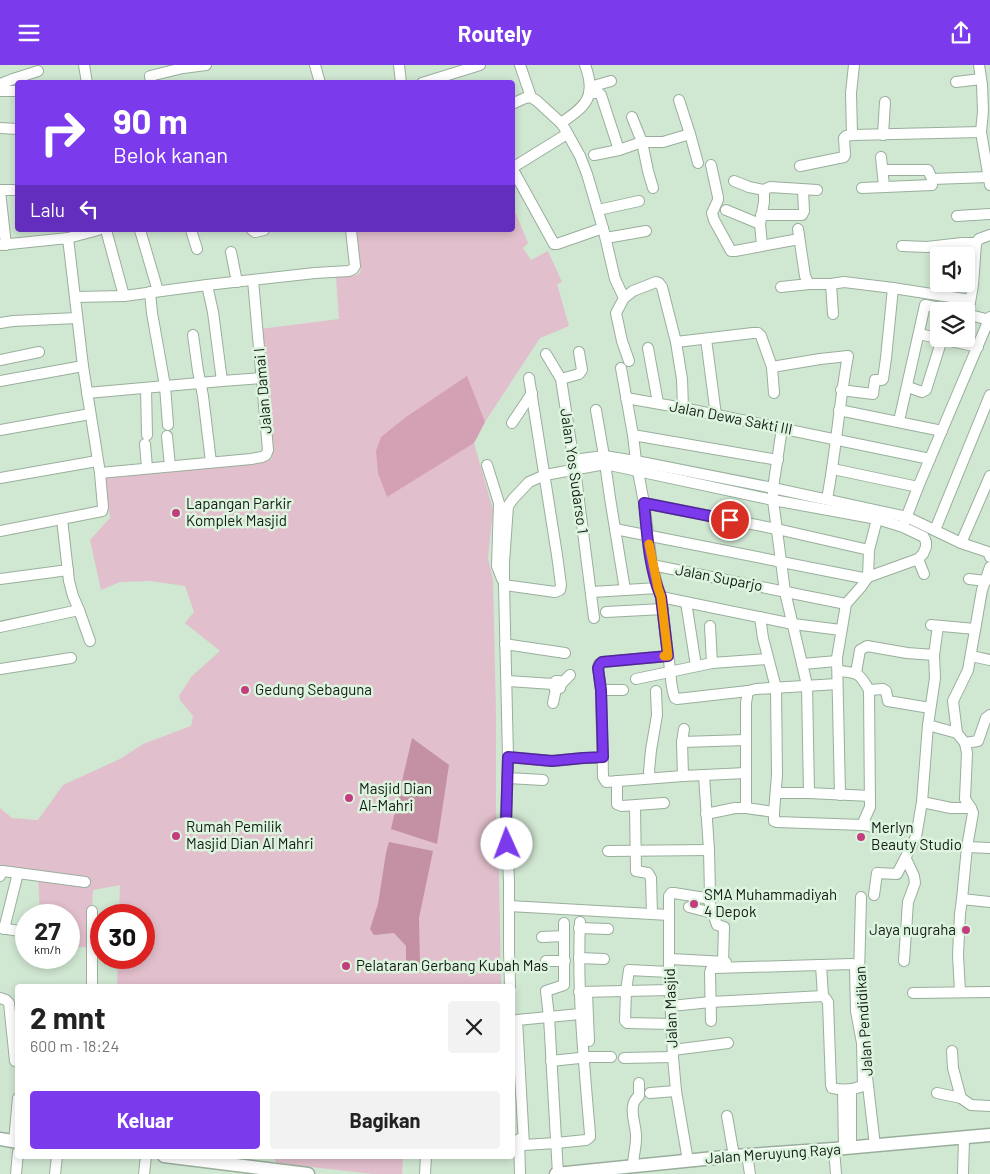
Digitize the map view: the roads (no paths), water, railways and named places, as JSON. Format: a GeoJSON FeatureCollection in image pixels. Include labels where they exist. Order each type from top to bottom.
{"type":"FeatureCollection","features":[{"type":"Feature","properties":{"kind":"main road","name":"Jalan Meruyung Raya"},"geometry":{"type":"LineString","coordinates":[[557,1174],[638,1169],[740,1155],[840,1149],[990,1135]]}},
{"type":"Feature","properties":{"kind":"main road"},"geometry":{"type":"LineString","coordinates":[[0,1139],[15,1145]]}},
{"type":"Feature","properties":{"kind":"main road"},"geometry":{"type":"LineString","coordinates":[[204,1159],[218,1160],[261,1171],[308,1174]]}},
{"type":"Feature","properties":{"kind":"street"},"geometry":{"type":"LineString","coordinates":[[84,65],[86,80]]}},
{"type":"Feature","properties":{"kind":"street"},"geometry":{"type":"LineString","coordinates":[[151,80],[150,76],[188,66],[206,65]]}},
{"type":"Feature","properties":{"kind":"street"},"geometry":{"type":"LineString","coordinates":[[315,65],[319,80]]}},
{"type":"Feature","properties":{"kind":"street"},"geometry":{"type":"LineString","coordinates":[[399,65],[401,80]]}},
{"type":"Feature","properties":{"kind":"street"},"geometry":{"type":"LineString","coordinates":[[435,80],[480,65]]}},
{"type":"Feature","properties":{"kind":"street"},"geometry":{"type":"LineString","coordinates":[[520,65],[531,97],[564,125],[580,156],[598,209],[615,279],[624,298]]}},
{"type":"Feature","properties":{"kind":"street"},"geometry":{"type":"LineString","coordinates":[[561,123],[585,104],[589,90],[585,65]]}},
{"type":"Feature","properties":{"kind":"street"},"geometry":{"type":"LineString","coordinates":[[852,135],[851,93],[854,65]]}},
{"type":"Feature","properties":{"kind":"street"},"geometry":{"type":"LineString","coordinates":[[862,188],[933,187],[989,181],[981,132],[984,83],[979,65]]}},
{"type":"Feature","properties":{"kind":"street"},"geometry":{"type":"LineString","coordinates":[[0,84],[38,68]]}},
{"type":"Feature","properties":{"kind":"street"},"geometry":{"type":"LineString","coordinates":[[589,90],[610,81]]}},
{"type":"Feature","properties":{"kind":"street"},"geometry":{"type":"LineString","coordinates":[[956,82],[984,83]]}},
{"type":"Feature","properties":{"kind":"street"},"geometry":{"type":"LineString","coordinates":[[589,90],[602,95],[618,150]]}},
{"type":"Feature","properties":{"kind":"street"},"geometry":{"type":"LineString","coordinates":[[0,91],[15,91]]}},
{"type":"Feature","properties":{"kind":"street"},"geometry":{"type":"LineString","coordinates":[[515,102],[531,97]]}},
{"type":"Feature","properties":{"kind":"street"},"geometry":{"type":"LineString","coordinates":[[679,100],[698,163]]}},
{"type":"Feature","properties":{"kind":"street"},"geometry":{"type":"LineString","coordinates":[[883,135],[885,102]]}},
{"type":"Feature","properties":{"kind":"street"},"geometry":{"type":"LineString","coordinates":[[632,117],[642,142],[653,188]]}},
{"type":"Feature","properties":{"kind":"street"},"geometry":{"type":"LineString","coordinates":[[0,128],[15,129]]}},
{"type":"Feature","properties":{"kind":"street"},"geometry":{"type":"LineString","coordinates":[[800,166],[844,157],[844,138],[848,135],[981,132]]}},
{"type":"Feature","properties":{"kind":"street"},"geometry":{"type":"LineString","coordinates":[[515,166],[568,133]]}},
{"type":"Feature","properties":{"kind":"street"},"geometry":{"type":"LineString","coordinates":[[594,155],[642,142],[663,142],[690,134]]}},
{"type":"Feature","properties":{"kind":"street"},"geometry":{"type":"LineString","coordinates":[[881,157],[884,187]]}},
{"type":"Feature","properties":{"kind":"street"},"geometry":{"type":"LineString","coordinates":[[712,165],[718,197],[713,216],[731,251],[762,245],[799,234],[805,276],[809,284]]}},
{"type":"Feature","properties":{"kind":"street"},"geometry":{"type":"LineString","coordinates":[[883,171],[928,170],[933,187]]}},
{"type":"Feature","properties":{"kind":"street"},"geometry":{"type":"LineString","coordinates":[[515,173],[554,244],[587,233],[646,231]]}},
{"type":"Feature","properties":{"kind":"street"},"geometry":{"type":"LineString","coordinates":[[734,181],[764,190],[770,187],[817,191]]}},
{"type":"Feature","properties":{"kind":"street"},"geometry":{"type":"LineString","coordinates":[[15,190],[0,191],[3,245],[55,234],[74,235],[88,232]]}},
{"type":"Feature","properties":{"kind":"street"},"geometry":{"type":"LineString","coordinates":[[762,245],[761,220],[764,190]]}},
{"type":"Feature","properties":{"kind":"street"},"geometry":{"type":"LineString","coordinates":[[726,210],[761,220],[802,215],[804,211],[803,190]]}},
{"type":"Feature","properties":{"kind":"street"},"geometry":{"type":"LineString","coordinates":[[598,209],[639,201]]}},
{"type":"Feature","properties":{"kind":"street"},"geometry":{"type":"LineString","coordinates":[[957,216],[990,214]]}},
{"type":"Feature","properties":{"kind":"street"},"geometry":{"type":"LineString","coordinates":[[107,232],[124,296]]}},
{"type":"Feature","properties":{"kind":"street"},"geometry":{"type":"LineString","coordinates":[[140,232],[154,292],[152,313],[165,386],[170,466]]}},
{"type":"Feature","properties":{"kind":"street"},"geometry":{"type":"LineString","coordinates":[[192,232],[197,249]]}},
{"type":"Feature","properties":{"kind":"street"},"geometry":{"type":"LineString","coordinates":[[75,297],[124,296],[207,285],[348,271],[355,266],[351,232]]}},
{"type":"Feature","properties":{"kind":"street"},"geometry":{"type":"LineString","coordinates":[[0,531],[102,511],[103,507],[100,473],[77,318],[74,235]]}},
{"type":"Feature","properties":{"kind":"street"},"geometry":{"type":"LineString","coordinates":[[782,287],[844,282],[970,300],[976,243],[978,239],[990,235]]}},
{"type":"Feature","properties":{"kind":"street"},"geometry":{"type":"LineString","coordinates":[[902,246],[927,247],[976,243]]}},
{"type":"Feature","properties":{"kind":"street"},"geometry":{"type":"LineString","coordinates":[[231,252],[237,282]]}},
{"type":"Feature","properties":{"kind":"street","name":"Jalan Damai I"},"geometry":{"type":"LineString","coordinates":[[100,473],[251,459],[266,455],[268,450],[253,280]]}},
{"type":"Feature","properties":{"kind":"street"},"geometry":{"type":"LineString","coordinates":[[629,361],[622,341],[616,315],[617,311],[624,298],[633,291],[656,282],[659,283],[662,287],[676,342],[682,379],[683,408]]}},
{"type":"Feature","properties":{"kind":"street"},"geometry":{"type":"LineString","coordinates":[[831,284],[833,313]]}},
{"type":"Feature","properties":{"kind":"street"},"geometry":{"type":"LineString","coordinates":[[207,285],[213,312],[222,381]]}},
{"type":"Feature","properties":{"kind":"street"},"geometry":{"type":"LineString","coordinates":[[842,390],[873,394],[875,380],[883,379],[893,288]]}},
{"type":"Feature","properties":{"kind":"street"},"geometry":{"type":"LineString","coordinates":[[899,421],[925,305],[930,306]]}},
{"type":"Feature","properties":{"kind":"street"},"geometry":{"type":"LineString","coordinates":[[905,522],[989,318],[975,315]]}},
{"type":"Feature","properties":{"kind":"street"},"geometry":{"type":"LineString","coordinates":[[0,323],[77,318]]}},
{"type":"Feature","properties":{"kind":"street"},"geometry":{"type":"LineString","coordinates":[[676,342],[758,333],[761,336],[772,367],[774,393]]}},
{"type":"Feature","properties":{"kind":"street"},"geometry":{"type":"LineString","coordinates":[[919,334],[930,336]]}},
{"type":"Feature","properties":{"kind":"street"},"geometry":{"type":"LineString","coordinates":[[194,335],[211,462]]}},
{"type":"Feature","properties":{"kind":"street"},"geometry":{"type":"LineString","coordinates":[[706,339],[716,415]]}},
{"type":"Feature","properties":{"kind":"street"},"geometry":{"type":"LineString","coordinates":[[908,387],[922,392],[926,390],[939,347]]}},
{"type":"Feature","properties":{"kind":"street"},"geometry":{"type":"LineString","coordinates":[[648,348],[658,403]]}},
{"type":"Feature","properties":{"kind":"street"},"geometry":{"type":"LineString","coordinates":[[0,360],[38,352]]}},
{"type":"Feature","properties":{"kind":"street"},"geometry":{"type":"LineString","coordinates":[[561,379],[581,372],[579,352]]}},
{"type":"Feature","properties":{"kind":"street","name":"Jalan Yos Sudarso 1"},"geometry":{"type":"LineString","coordinates":[[546,354],[561,379],[592,592],[594,618]]}},
{"type":"Feature","properties":{"kind":"street"},"geometry":{"type":"LineString","coordinates":[[772,367],[848,356],[839,409],[833,469],[827,499]]}},
{"type":"Feature","properties":{"kind":"street"},"geometry":{"type":"LineString","coordinates":[[0,381],[83,366]]}},
{"type":"Feature","properties":{"kind":"street"},"geometry":{"type":"LineString","coordinates":[[621,368],[644,503],[652,565],[663,609],[675,698],[756,689],[837,684]]}},
{"type":"Feature","properties":{"kind":"street"},"geometry":{"type":"LineString","coordinates":[[504,585],[555,592],[560,590],[561,585],[558,555],[529,378]]}},
{"type":"Feature","properties":{"kind":"street"},"geometry":{"type":"LineString","coordinates":[[88,393],[262,379]]}},
{"type":"Feature","properties":{"kind":"street"},"geometry":{"type":"LineString","coordinates":[[146,388],[147,469]]}},
{"type":"Feature","properties":{"kind":"street"},"geometry":{"type":"LineString","coordinates":[[512,423],[532,393]]}},
{"type":"Feature","properties":{"kind":"street"},"geometry":{"type":"LineString","coordinates":[[936,530],[990,395]]}},
{"type":"Feature","properties":{"kind":"street","name":"Jalan Dewa Sakti III"},"geometry":{"type":"LineString","coordinates":[[626,398],[930,459]]}},
{"type":"Feature","properties":{"kind":"street"},"geometry":{"type":"LineString","coordinates":[[839,409],[942,431]]}},
{"type":"Feature","properties":{"kind":"street"},"geometry":{"type":"LineString","coordinates":[[596,410],[625,590]]}},
{"type":"Feature","properties":{"kind":"street"},"geometry":{"type":"LineString","coordinates":[[0,429],[90,414]]}},
{"type":"Feature","properties":{"kind":"street"},"geometry":{"type":"LineString","coordinates":[[782,428],[773,500],[785,591],[807,685],[809,793]]}},
{"type":"Feature","properties":{"kind":"street"},"geometry":{"type":"LineString","coordinates":[[633,435],[778,460]]}},
{"type":"Feature","properties":{"kind":"street"},"geometry":{"type":"LineString","coordinates":[[510,984],[506,826],[508,757],[504,562],[508,506],[512,499],[529,482],[574,464],[604,460],[773,488],[827,499],[936,530],[961,543],[990,553]]}},
{"type":"Feature","properties":{"kind":"street"},"geometry":{"type":"LineString","coordinates":[[0,478],[97,461]]}},
{"type":"Feature","properties":{"kind":"street"},"geometry":{"type":"LineString","coordinates":[[487,465],[499,503],[497,566],[504,585]]}},
{"type":"Feature","properties":{"kind":"street"},"geometry":{"type":"LineString","coordinates":[[615,529],[863,577],[868,577],[918,559],[923,555],[926,547],[924,537],[905,522],[877,519],[773,500],[637,466]]}},
{"type":"Feature","properties":{"kind":"street"},"geometry":{"type":"LineString","coordinates":[[833,469],[918,487]]}},
{"type":"Feature","properties":{"kind":"street"},"geometry":{"type":"LineString","coordinates":[[961,543],[990,476]]}},
{"type":"Feature","properties":{"kind":"street"},"geometry":{"type":"LineString","coordinates":[[644,503],[777,529],[869,550]]}},
{"type":"Feature","properties":{"kind":"street"},"geometry":{"type":"LineString","coordinates":[[62,519],[73,596],[90,641]]}},
{"type":"Feature","properties":{"kind":"street"},"geometry":{"type":"LineString","coordinates":[[840,795],[837,666],[840,631],[846,604],[868,577],[869,550],[877,519]]}},
{"type":"Feature","properties":{"kind":"street"},"geometry":{"type":"LineString","coordinates":[[918,559],[924,574]]}},
{"type":"Feature","properties":{"kind":"street","name":"Jalan Suparjo"},"geometry":{"type":"LineString","coordinates":[[652,565],[846,604]]}},
{"type":"Feature","properties":{"kind":"street"},"geometry":{"type":"LineString","coordinates":[[956,733],[953,701],[968,670],[975,629],[990,567]]}},
{"type":"Feature","properties":{"kind":"street"},"geometry":{"type":"LineString","coordinates":[[0,579],[68,570]]}},
{"type":"Feature","properties":{"kind":"street"},"geometry":{"type":"LineString","coordinates":[[969,579],[986,588]]}},
{"type":"Feature","properties":{"kind":"street"},"geometry":{"type":"LineString","coordinates":[[592,592],[625,590],[660,593],[686,602],[793,624],[840,631]]}},
{"type":"Feature","properties":{"kind":"street"},"geometry":{"type":"LineString","coordinates":[[686,602],[696,666]]}},
{"type":"Feature","properties":{"kind":"street"},"geometry":{"type":"LineString","coordinates":[[606,612],[663,609]]}},
{"type":"Feature","properties":{"kind":"street"},"geometry":{"type":"LineString","coordinates":[[0,627],[79,610]]}},
{"type":"Feature","properties":{"kind":"street"},"geometry":{"type":"LineString","coordinates":[[760,617],[763,638],[776,688],[778,775],[774,821],[862,825],[872,826],[873,828]]}},
{"type":"Feature","properties":{"kind":"street"},"geometry":{"type":"LineString","coordinates":[[874,895],[877,873],[897,874],[916,837],[922,802],[928,725],[935,678],[934,625],[975,629]]}},
{"type":"Feature","properties":{"kind":"street"},"geometry":{"type":"LineString","coordinates":[[710,627],[712,663]]}},
{"type":"Feature","properties":{"kind":"street"},"geometry":{"type":"LineString","coordinates":[[505,644],[565,653]]}},
{"type":"Feature","properties":{"kind":"street"},"geometry":{"type":"LineString","coordinates":[[856,673],[860,650],[867,646],[907,653],[934,655]]}},
{"type":"Feature","properties":{"kind":"street"},"geometry":{"type":"LineString","coordinates":[[668,656],[602,662],[600,664],[598,668],[601,690],[604,781],[746,773]]}},
{"type":"Feature","properties":{"kind":"street"},"geometry":{"type":"LineString","coordinates":[[971,656],[990,660]]}},
{"type":"Feature","properties":{"kind":"street"},"geometry":{"type":"LineString","coordinates":[[0,669],[71,659]]}},
{"type":"Feature","properties":{"kind":"street"},"geometry":{"type":"LineString","coordinates":[[636,679],[712,663],[768,659]]}},
{"type":"Feature","properties":{"kind":"street"},"geometry":{"type":"LineString","coordinates":[[802,664],[837,666],[856,673],[862,678],[868,690],[870,807],[862,825]]}},
{"type":"Feature","properties":{"kind":"street"},"geometry":{"type":"LineString","coordinates":[[554,703],[557,686],[570,675]]}},
{"type":"Feature","properties":{"kind":"street"},"geometry":{"type":"LineString","coordinates":[[507,681],[557,686]]}},
{"type":"Feature","properties":{"kind":"street"},"geometry":{"type":"LineString","coordinates":[[601,690],[623,689]]}},
{"type":"Feature","properties":{"kind":"street"},"geometry":{"type":"LineString","coordinates":[[868,690],[883,689],[886,691],[888,701],[930,709]]}},
{"type":"Feature","properties":{"kind":"street"},"geometry":{"type":"LineString","coordinates":[[650,778],[651,749],[657,715],[656,691]]}},
{"type":"Feature","properties":{"kind":"street"},"geometry":{"type":"LineString","coordinates":[[746,808],[746,703],[748,691]]}},
{"type":"Feature","properties":{"kind":"street"},"geometry":{"type":"LineString","coordinates":[[965,743],[978,741],[986,718],[990,715]]}},
{"type":"Feature","properties":{"kind":"street"},"geometry":{"type":"LineString","coordinates":[[928,725],[956,733],[965,743],[967,753],[965,799],[973,813],[967,847],[960,914],[958,955],[960,992]]}},
{"type":"Feature","properties":{"kind":"street"},"geometry":{"type":"LineString","coordinates":[[683,776],[681,743],[684,729]]}},
{"type":"Feature","properties":{"kind":"street"},"geometry":{"type":"LineString","coordinates":[[682,742],[746,741]]}},
{"type":"Feature","properties":{"kind":"street"},"geometry":{"type":"LineString","coordinates":[[508,757],[552,761],[603,757]]}},
{"type":"Feature","properties":{"kind":"street"},"geometry":{"type":"LineString","coordinates":[[704,775],[709,850],[710,895],[708,898],[717,925],[724,927],[724,962]]}},
{"type":"Feature","properties":{"kind":"street"},"geometry":{"type":"LineString","coordinates":[[507,779],[543,780]]}},
{"type":"Feature","properties":{"kind":"street"},"geometry":{"type":"LineString","coordinates":[[617,781],[617,804],[622,806],[664,803]]}},
{"type":"Feature","properties":{"kind":"street"},"geometry":{"type":"LineString","coordinates":[[776,793],[870,796]]}},
{"type":"Feature","properties":{"kind":"street"},"geometry":{"type":"LineString","coordinates":[[922,802],[951,808],[971,808]]}},
{"type":"Feature","properties":{"kind":"street"},"geometry":{"type":"LineString","coordinates":[[634,805],[637,851],[636,871],[648,873],[651,878],[652,914]]}},
{"type":"Feature","properties":{"kind":"street"},"geometry":{"type":"LineString","coordinates":[[706,814],[727,809],[746,808],[774,812]]}},
{"type":"Feature","properties":{"kind":"street"},"geometry":{"type":"LineString","coordinates":[[967,847],[990,848]]}},
{"type":"Feature","properties":{"kind":"street"},"geometry":{"type":"LineString","coordinates":[[608,851],[709,850]]}},
{"type":"Feature","properties":{"kind":"street"},"geometry":{"type":"LineString","coordinates":[[904,961],[908,902],[915,883],[914,876],[905,859]]}},
{"type":"Feature","properties":{"kind":"street"},"geometry":{"type":"LineString","coordinates":[[0,876],[2,871],[85,882]]}},
{"type":"Feature","properties":{"kind":"street"},"geometry":{"type":"LineString","coordinates":[[15,930],[2,928],[18,873]]}},
{"type":"Feature","properties":{"kind":"street","name":"Jalan Masjid"},"geometry":{"type":"LineString","coordinates":[[688,1161],[676,1091],[673,1054],[669,972],[669,896],[671,893],[708,898]]}},
{"type":"Feature","properties":{"kind":"street","name":"Jalan Pendidikan"},"geometry":{"type":"LineString","coordinates":[[861,897],[859,986],[861,1014],[867,1042],[868,1087],[875,1145]]}},
{"type":"Feature","properties":{"kind":"street"},"geometry":{"type":"LineString","coordinates":[[962,899],[990,902]]}},
{"type":"Feature","properties":{"kind":"street"},"geometry":{"type":"LineString","coordinates":[[509,906],[669,915]]}},
{"type":"Feature","properties":{"kind":"street"},"geometry":{"type":"LineString","coordinates":[[689,907],[712,913]]}},
{"type":"Feature","properties":{"kind":"street"},"geometry":{"type":"LineString","coordinates":[[557,1174],[546,991],[564,985],[564,923]]}},
{"type":"Feature","properties":{"kind":"street"},"geometry":{"type":"LineString","coordinates":[[580,1014],[517,1020],[524,1145],[586,1140],[590,1137],[580,958],[580,925],[608,929]]}},
{"type":"Feature","properties":{"kind":"street"},"geometry":{"type":"LineString","coordinates":[[542,937],[564,936]]}},
{"type":"Feature","properties":{"kind":"street"},"geometry":{"type":"LineString","coordinates":[[580,958],[604,959]]}},
{"type":"Feature","properties":{"kind":"street"},"geometry":{"type":"LineString","coordinates":[[670,959],[741,961]]}},
{"type":"Feature","properties":{"kind":"street"},"geometry":{"type":"LineString","coordinates":[[546,961],[564,961]]}},
{"type":"Feature","properties":{"kind":"street"},"geometry":{"type":"LineString","coordinates":[[711,1021],[711,969],[715,968],[852,964],[855,967],[856,1011],[862,1043],[863,1086],[847,1090],[832,1088],[830,1085],[828,1002],[823,996],[821,965]]}},
{"type":"Feature","properties":{"kind":"street"},"geometry":{"type":"LineString","coordinates":[[92,969],[92,984]]}},
{"type":"Feature","properties":{"kind":"street"},"geometry":{"type":"LineString","coordinates":[[669,972],[630,969],[626,991],[626,1023],[672,1025]]}},
{"type":"Feature","properties":{"kind":"street"},"geometry":{"type":"LineString","coordinates":[[583,993],[671,990]]}},
{"type":"Feature","properties":{"kind":"street"},"geometry":{"type":"LineString","coordinates":[[913,993],[990,992]]}},
{"type":"Feature","properties":{"kind":"street"},"geometry":{"type":"LineString","coordinates":[[583,993],[580,1014],[586,1057]]}},
{"type":"Feature","properties":{"kind":"street"},"geometry":{"type":"LineString","coordinates":[[672,1006],[823,996]]}},
{"type":"Feature","properties":{"kind":"street"},"geometry":{"type":"LineString","coordinates":[[0,998],[9,1003],[15,1061]]}},
{"type":"Feature","properties":{"kind":"street"},"geometry":{"type":"LineString","coordinates":[[624,1058],[673,1054],[728,1043]]}},
{"type":"Feature","properties":{"kind":"street"},"geometry":{"type":"LineString","coordinates":[[952,1051],[953,1068],[961,1098]]}},
{"type":"Feature","properties":{"kind":"street"},"geometry":{"type":"LineString","coordinates":[[551,1061],[586,1057],[611,1057]]}},
{"type":"Feature","properties":{"kind":"street"},"geometry":{"type":"LineString","coordinates":[[638,1169],[633,1158],[636,1137],[633,1109],[635,1099],[639,1096],[639,1083]]}},
{"type":"Feature","properties":{"kind":"street"},"geometry":{"type":"LineString","coordinates":[[836,1174],[847,1090]]}},
{"type":"Feature","properties":{"kind":"street"},"geometry":{"type":"LineString","coordinates":[[650,1093],[676,1091]]}},
{"type":"Feature","properties":{"kind":"street"},"geometry":{"type":"LineString","coordinates":[[938,1093],[961,1098],[971,1105],[990,1106]]}},
{"type":"Feature","properties":{"kind":"street"},"geometry":{"type":"LineString","coordinates":[[515,1095],[520,1174]]}},
{"type":"Feature","properties":{"kind":"street"},"geometry":{"type":"LineString","coordinates":[[727,1116],[740,1155],[750,1174]]}},
{"type":"Feature","properties":{"kind":"street"},"geometry":{"type":"LineString","coordinates":[[963,1174],[964,1138]]}},
{"type":"Feature","properties":{"kind":"street"},"geometry":{"type":"LineString","coordinates":[[832,1174],[840,1149]]}},
{"type":"Feature","properties":{"kind":"street"},"geometry":{"type":"LineString","coordinates":[[16,1159],[16,1174]]}},
{"type":"Feature","properties":{"kind":"street"},"geometry":{"type":"LineString","coordinates":[[55,1174],[57,1159]]}},
{"type":"Feature","properties":{"kind":"street"},"geometry":{"type":"LineString","coordinates":[[144,1174],[146,1159]]}},
{"type":"Feature","properties":{"kind":"street"},"geometry":{"type":"LineString","coordinates":[[425,1174],[426,1159]]}},
{"type":"Feature","properties":{"kind":"place","name":"Lapangan Parkir Komplek Masjid"},"geometry":{"type":"Point","coordinates":[176,513]}},
{"type":"Feature","properties":{"kind":"place","name":"Gedung Sebaguna"},"geometry":{"type":"Point","coordinates":[245,690]}},
{"type":"Feature","properties":{"kind":"place","name":"Masjid Dian Al-Mahri"},"geometry":{"type":"Point","coordinates":[349,798]}},
{"type":"Feature","properties":{"kind":"place","name":"Rumah Pemilik Masjid Dian Al Mahri"},"geometry":{"type":"Point","coordinates":[176,836]}},
{"type":"Feature","properties":{"kind":"place","name":"Merlyn Beauty Studio"},"geometry":{"type":"Point","coordinates":[861,837]}},
{"type":"Feature","properties":{"kind":"place","name":"SMA Muhammadiyah 4 Depok"},"geometry":{"type":"Point","coordinates":[694,904]}},
{"type":"Feature","properties":{"kind":"place","name":"Jaya nugraha"},"geometry":{"type":"Point","coordinates":[966,930]}},
{"type":"Feature","properties":{"kind":"place","name":"Pelataran Gerbang Kubah Mas"},"geometry":{"type":"Point","coordinates":[346,966]}}]}
